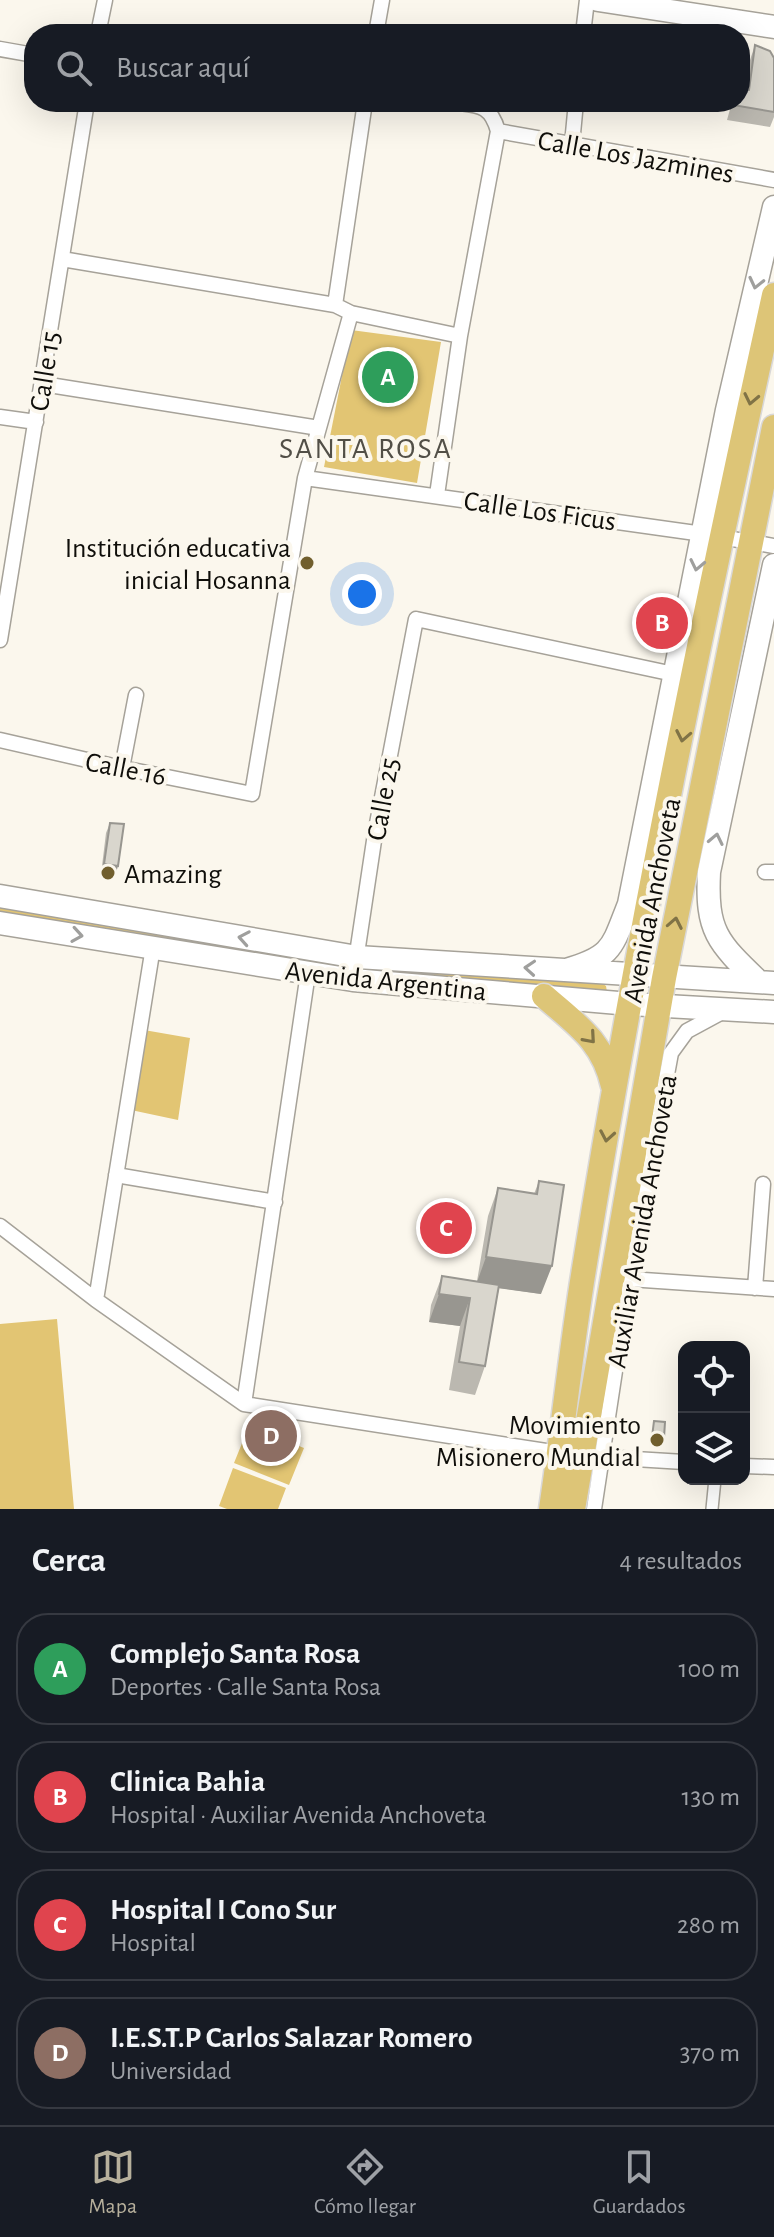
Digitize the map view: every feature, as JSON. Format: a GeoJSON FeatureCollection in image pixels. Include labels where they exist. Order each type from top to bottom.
{"type":"FeatureCollection","features":[{"type":"Feature","properties":{"kind":"main road"},"geometry":{"type":"LineString","coordinates":[[598,0],[764,25],[774,42]]}},
{"type":"Feature","properties":{"kind":"main road"},"geometry":{"type":"LineString","coordinates":[[712,536],[727,410],[774,207]]}},
{"type":"Feature","properties":{"kind":"main road","name":"Avenida Anchoveta"},"geometry":{"type":"LineString","coordinates":[[551,1509],[584,1271],[684,676],[712,536],[774,295]]}},
{"type":"Feature","properties":{"kind":"main road","name":"Avenida Anchoveta"},"geometry":{"type":"LineString","coordinates":[[573,1509],[664,978],[774,427]]}},
{"type":"Feature","properties":{"kind":"main road"},"geometry":{"type":"LineString","coordinates":[[766,983],[722,945],[711,925],[708,904],[709,872],[767,639],[774,565]]}},
{"type":"Feature","properties":{"kind":"main road"},"geometry":{"type":"LineString","coordinates":[[566,970],[593,963],[612,947],[629,904],[684,676]]}},
{"type":"Feature","properties":{"kind":"main road","name":"Avenida Argentina"},"geometry":{"type":"LineString","coordinates":[[0,896],[357,957],[766,983]]}},
{"type":"Feature","properties":{"kind":"main road","name":"Avenida Argentina"},"geometry":{"type":"LineString","coordinates":[[0,923],[353,980],[630,1004],[774,1012]]}},
{"type":"Feature","properties":{"kind":"main road"},"geometry":{"type":"LineString","coordinates":[[544,996],[593,1039],[608,1063],[614,1094]]}},
{"type":"Feature","properties":{"kind":"street"},"geometry":{"type":"LineString","coordinates":[[100,24],[105,0]]}},
{"type":"Feature","properties":{"kind":"street"},"geometry":{"type":"LineString","coordinates":[[378,24],[382,0]]}},
{"type":"Feature","properties":{"kind":"street"},"geometry":{"type":"LineString","coordinates":[[584,24],[587,0]]}},
{"type":"Feature","properties":{"kind":"street"},"geometry":{"type":"LineString","coordinates":[[0,49],[24,53]]}},
{"type":"Feature","properties":{"kind":"street","name":"Calle 15"},"geometry":{"type":"LineString","coordinates":[[0,640],[7,558],[43,384],[85,112]]}},
{"type":"Feature","properties":{"kind":"street"},"geometry":{"type":"LineString","coordinates":[[335,305],[364,112]]}},
{"type":"Feature","properties":{"kind":"street"},"geometry":{"type":"LineString","coordinates":[[437,495],[460,336],[498,131],[490,112]]}},
{"type":"Feature","properties":{"kind":"street"},"geometry":{"type":"LineString","coordinates":[[572,144],[575,112]]}},
{"type":"Feature","properties":{"kind":"street","name":"Calle Los Jazmines"},"geometry":{"type":"LineString","coordinates":[[498,131],[774,180]]}},
{"type":"Feature","properties":{"kind":"street"},"geometry":{"type":"LineString","coordinates":[[62,259],[335,305],[351,313],[460,336]]}},
{"type":"Feature","properties":{"kind":"street"},"geometry":{"type":"LineString","coordinates":[[305,478],[351,313]]}},
{"type":"Feature","properties":{"kind":"street"},"geometry":{"type":"LineString","coordinates":[[43,384],[319,428]]}},
{"type":"Feature","properties":{"kind":"street"},"geometry":{"type":"LineString","coordinates":[[0,417],[36,422]]}},
{"type":"Feature","properties":{"kind":"street","name":"Calle Los Ficus"},"geometry":{"type":"LineString","coordinates":[[305,478],[774,546]]}},
{"type":"Feature","properties":{"kind":"street","name":"Calle 16"},"geometry":{"type":"LineString","coordinates":[[0,740],[252,794],[305,478]]}},
{"type":"Feature","properties":{"kind":"street","name":"Calle 25"},"geometry":{"type":"LineString","coordinates":[[353,980],[375,834],[416,619],[684,676]]}},
{"type":"Feature","properties":{"kind":"street"},"geometry":{"type":"LineString","coordinates":[[122,768],[136,695]]}},
{"type":"Feature","properties":{"kind":"street"},"geometry":{"type":"LineString","coordinates":[[96,1300],[153,947]]}},
{"type":"Feature","properties":{"kind":"street"},"geometry":{"type":"LineString","coordinates":[[244,1404],[308,973]]}},
{"type":"Feature","properties":{"kind":"street","name":"Auxiliar Avenida Anchoveta"},"geometry":{"type":"LineString","coordinates":[[594,1509],[629,1279],[671,1053],[687,1031],[728,1009]]}},
{"type":"Feature","properties":{"kind":"street"},"geometry":{"type":"LineString","coordinates":[[116,1175],[275,1202]]}},
{"type":"Feature","properties":{"kind":"street"},"geometry":{"type":"LineString","coordinates":[[755,1288],[763,1184]]}},
{"type":"Feature","properties":{"kind":"street"},"geometry":{"type":"LineString","coordinates":[[0,1226],[96,1300],[244,1404],[559,1453]]}},
{"type":"Feature","properties":{"kind":"street"},"geometry":{"type":"LineString","coordinates":[[629,1279],[774,1289]]}},
{"type":"Feature","properties":{"kind":"street"},"geometry":{"type":"LineString","coordinates":[[602,1457],[678,1462]]}},
{"type":"Feature","properties":{"kind":"street"},"geometry":{"type":"LineString","coordinates":[[750,1466],[774,1467]]}},
{"type":"Feature","properties":{"kind":"street"},"geometry":{"type":"LineString","coordinates":[[712,1509],[714,1485]]}},
{"type":"Feature","properties":{"kind":"shaded area"},"geometry":{"type":"Polygon","coordinates":[[[351,330],[441,342],[417,483],[324,467],[351,330]]]}},
{"type":"Feature","properties":{"kind":"shaded area"},"geometry":{"type":"Polygon","coordinates":[[[0,906],[329,957],[331,967],[0,923],[0,906]]]}},
{"type":"Feature","properties":{"kind":"shaded area"},"geometry":{"type":"Polygon","coordinates":[[[366,963],[597,980],[606,986],[607,992],[366,981],[359,968],[366,963]]]}},
{"type":"Feature","properties":{"kind":"shaded area"},"geometry":{"type":"Polygon","coordinates":[[[144,1030],[190,1038],[178,1120],[131,1110],[144,1030]]]}},
{"type":"Feature","properties":{"kind":"shaded area"},"geometry":{"type":"Polygon","coordinates":[[[57,1319],[74,1509],[0,1509],[0,1324],[57,1319]]]}},
{"type":"Feature","properties":{"kind":"shaded area"},"geometry":{"type":"Polygon","coordinates":[[[249,1426],[304,1448],[289,1485],[234,1463],[249,1426]]]}},
{"type":"Feature","properties":{"kind":"shaded area"},"geometry":{"type":"Polygon","coordinates":[[[233,1468],[286,1488],[278,1509],[227,1509],[219,1506],[233,1468]]]}},
{"type":"Feature","properties":{"kind":"building"},"geometry":{"type":"Polygon","coordinates":[[[755,45],[770,51],[774,58],[774,112],[750,108],[755,45]]]}},
{"type":"Feature","properties":{"kind":"building"},"geometry":{"type":"Polygon","coordinates":[[[110,823],[124,824],[118,866],[104,864],[110,823]]]}},
{"type":"Feature","properties":{"kind":"building"},"geometry":{"type":"Polygon","coordinates":[[[539,1181],[564,1185],[552,1266],[486,1257],[498,1188],[537,1194],[539,1181]]]}},
{"type":"Feature","properties":{"kind":"building"},"geometry":{"type":"Polygon","coordinates":[[[442,1276],[499,1285],[485,1366],[459,1362],[470,1298],[439,1294],[442,1276]]]}},
{"type":"Feature","properties":{"kind":"building"},"geometry":{"type":"Polygon","coordinates":[[[654,1421],[665,1422],[664,1438],[652,1437],[654,1421]]]}},
{"type":"Feature","properties":{"kind":"place","name":"Complejo Santa Rosa"},"geometry":{"type":"Point","coordinates":[388,377]}},
{"type":"Feature","properties":{"kind":"place","name":"Institución educativa inicial Hosanna"},"geometry":{"type":"Point","coordinates":[307,563]}},
{"type":"Feature","properties":{"kind":"place","name":"Clinica Bahia"},"geometry":{"type":"Point","coordinates":[662,623]}},
{"type":"Feature","properties":{"kind":"place","name":"Amazing"},"geometry":{"type":"Point","coordinates":[108,873]}},
{"type":"Feature","properties":{"kind":"place","name":"Hospital I Cono Sur"},"geometry":{"type":"Point","coordinates":[446,1228]}},
{"type":"Feature","properties":{"kind":"place","name":"I.E.S.T.P Carlos Salazar Romero"},"geometry":{"type":"Point","coordinates":[271,1436]}},
{"type":"Feature","properties":{"kind":"place","name":"Movimiento Misionero Mundial"},"geometry":{"type":"Point","coordinates":[657,1440]}},
{"type":"Feature","properties":{"kind":"district","name":"SANTA ROSA"},"geometry":{"type":"Point","coordinates":[366,448]}}]}
